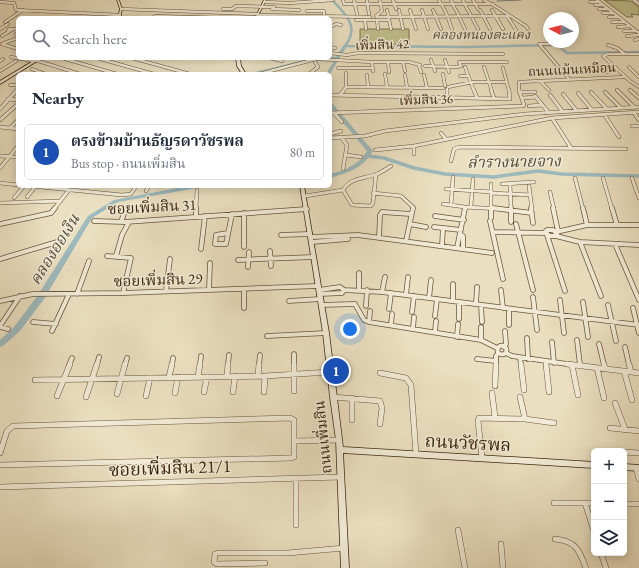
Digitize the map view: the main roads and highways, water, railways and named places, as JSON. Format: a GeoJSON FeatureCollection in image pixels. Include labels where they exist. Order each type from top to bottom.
{"type":"FeatureCollection","features":[{"type":"Feature","properties":{"kind":"waterway","name":"คลองหนองตะแคง"},"geometry":{"type":"LineString","coordinates":[[332,0],[342,10],[351,27],[351,33],[345,46],[468,47],[557,45],[567,53],[639,52]]}},
{"type":"Feature","properties":{"kind":"waterway"},"geometry":{"type":"LineString","coordinates":[[497,1],[521,0]]}},
{"type":"Feature","properties":{"kind":"waterway","name":"คลองออเงิน"},"geometry":{"type":"LineString","coordinates":[[329,72],[345,46]]}},
{"type":"Feature","properties":{"kind":"waterway","name":"คลองออเงิน"},"geometry":{"type":"LineString","coordinates":[[332,58],[337,58]]}},
{"type":"Feature","properties":{"kind":"waterway"},"geometry":{"type":"LineString","coordinates":[[260,72],[310,60]]}},
{"type":"Feature","properties":{"kind":"waterway","name":"คลองออเงิน"},"geometry":{"type":"LineString","coordinates":[[332,106],[370,151],[367,157],[358,165],[348,171],[332,176]]}},
{"type":"Feature","properties":{"kind":"waterway","name":"ลำรางนายจาง"},"geometry":{"type":"LineString","coordinates":[[368,156],[384,158],[414,168],[445,174],[494,177],[538,171],[562,174],[639,176]]}},
{"type":"Feature","properties":{"kind":"waterway","name":"คลองออเงิน"},"geometry":{"type":"LineString","coordinates":[[0,344],[17,329],[41,297],[90,217],[116,201],[186,188]]}},
{"type":"Feature","properties":{"kind":"place","name":"ตรงข้ามบ้านธัญรดาวัชรพล"},"geometry":{"type":"Point","coordinates":[336,371]}}]}
